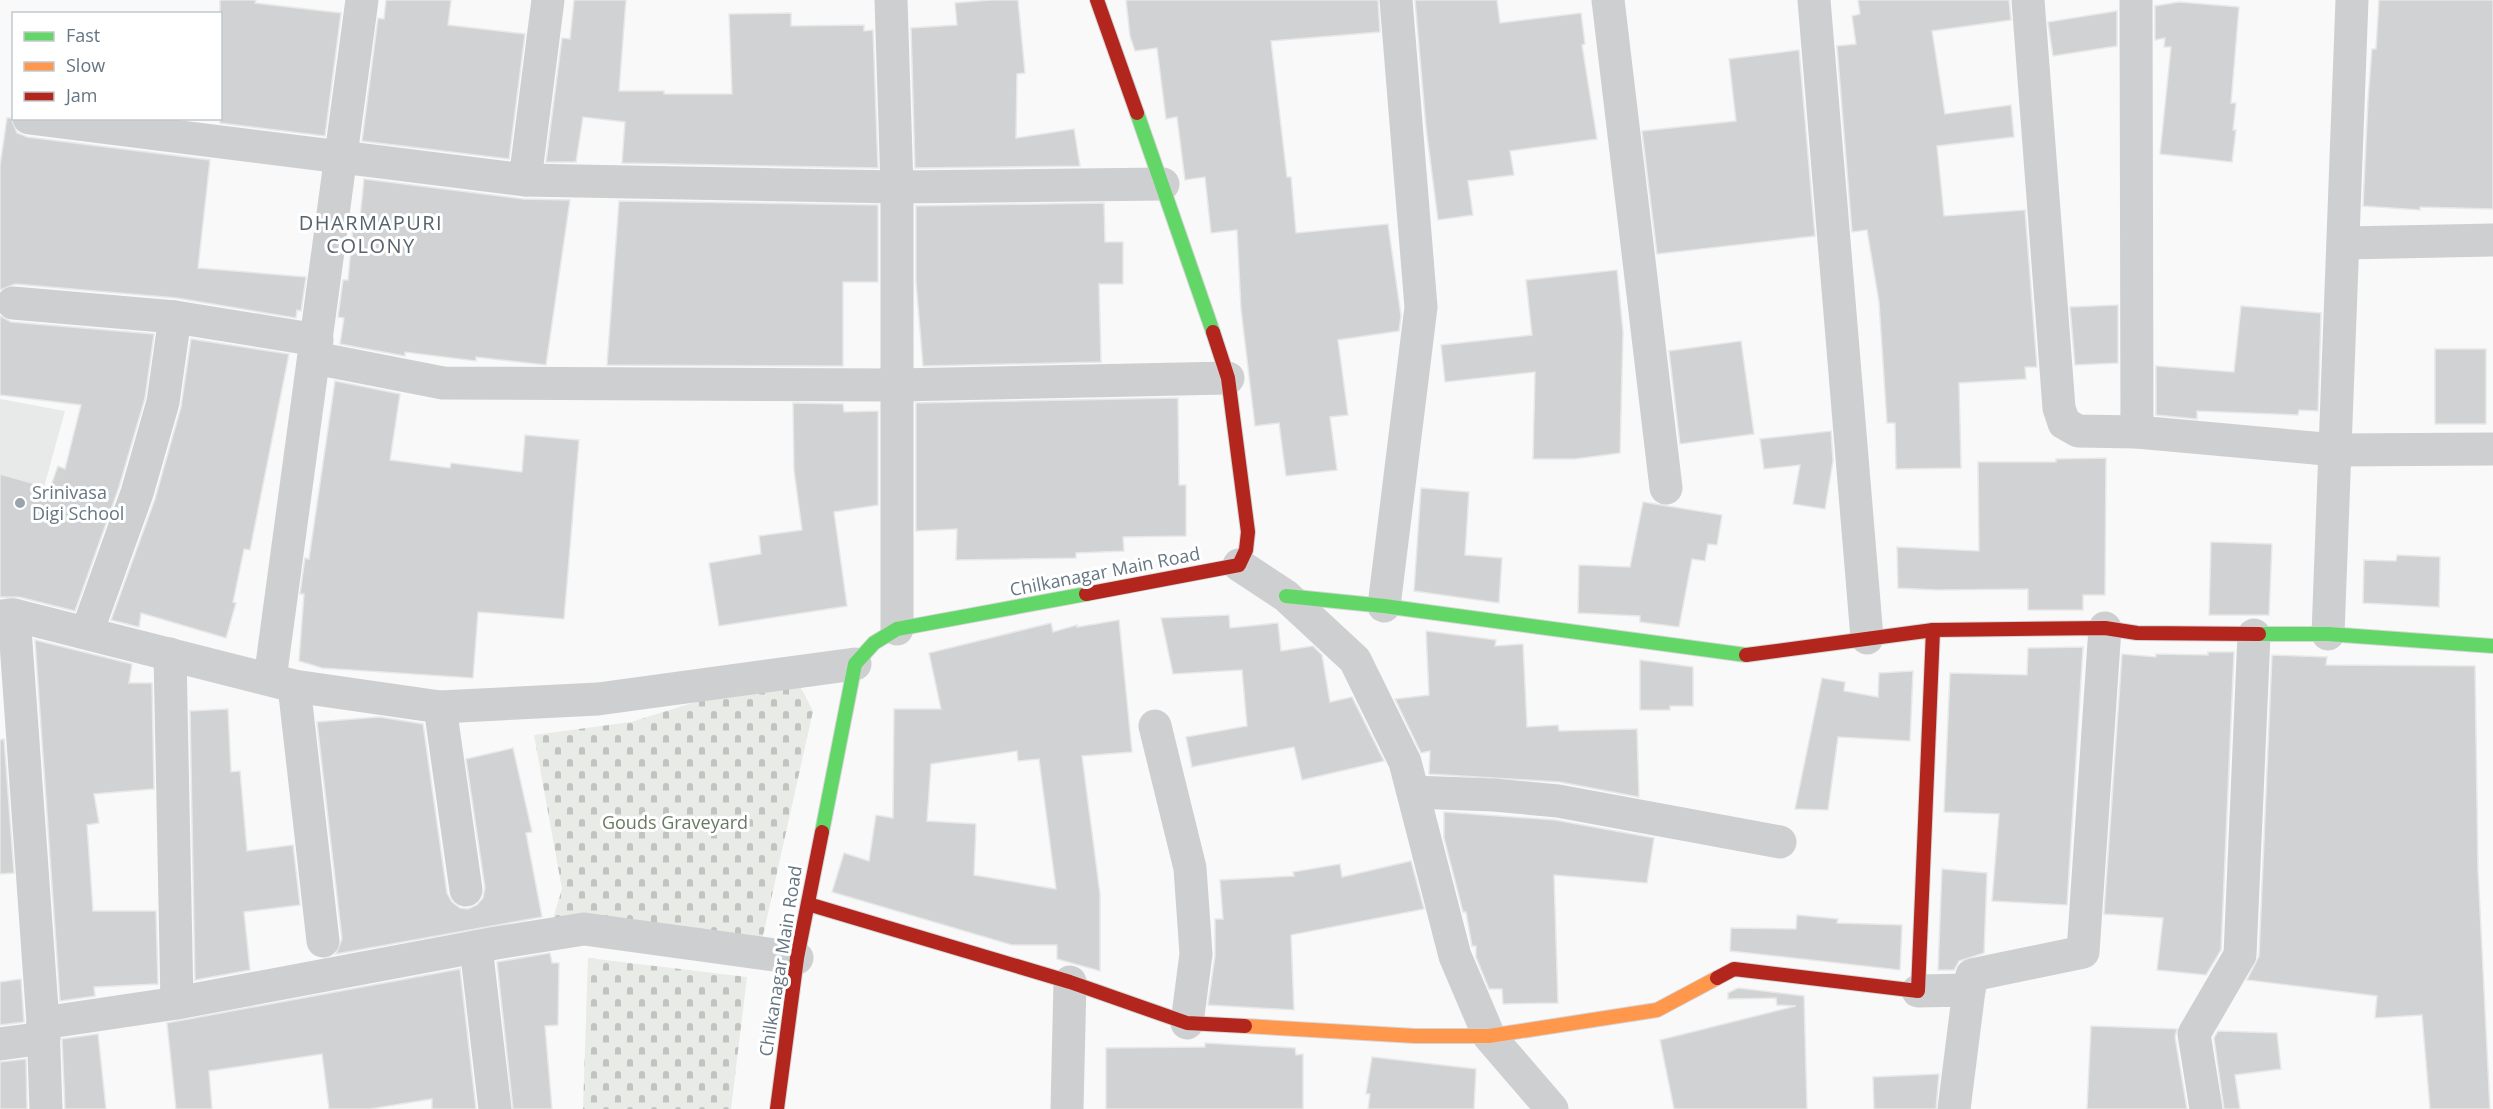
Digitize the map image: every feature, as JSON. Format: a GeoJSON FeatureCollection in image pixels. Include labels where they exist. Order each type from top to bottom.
{"type":"FeatureCollection","features":[{"type":"Feature","properties":{"kind":"street"},"geometry":{"type":"LineString","coordinates":[[323,940],[282,682],[316,349],[343,157],[359,0]]}},
{"type":"Feature","properties":{"kind":"street"},"geometry":{"type":"LineString","coordinates":[[525,180],[548,0]]}},
{"type":"Feature","properties":{"kind":"street"},"geometry":{"type":"LineString","coordinates":[[891,0],[897,187],[897,629]]}},
{"type":"Feature","properties":{"kind":"street"},"geometry":{"type":"LineString","coordinates":[[1097,0],[1163,184],[1228,378],[1248,532],[1246,550],[1239,565],[1286,596],[1355,660],[1405,762],[1455,956],[1489,1036],[1552,1109]]}},
{"type":"Feature","properties":{"kind":"street"},"geometry":{"type":"LineString","coordinates":[[1384,606],[1421,307],[1396,0]]}},
{"type":"Feature","properties":{"kind":"street"},"geometry":{"type":"LineString","coordinates":[[1608,0],[1666,488]]}},
{"type":"Feature","properties":{"kind":"street"},"geometry":{"type":"LineString","coordinates":[[1814,0],[1867,638]]}},
{"type":"Feature","properties":{"kind":"street"},"geometry":{"type":"LineString","coordinates":[[2028,0],[2059,408],[2064,423],[2078,430],[2137,432],[2336,450],[2493,449]]}},
{"type":"Feature","properties":{"kind":"street"},"geometry":{"type":"LineString","coordinates":[[2136,0],[2137,432]]}},
{"type":"Feature","properties":{"kind":"street"},"geometry":{"type":"LineString","coordinates":[[2328,634],[2352,0]]}},
{"type":"Feature","properties":{"kind":"street"},"geometry":{"type":"LineString","coordinates":[[45,120],[525,180],[897,187],[1163,184]]}},
{"type":"Feature","properties":{"kind":"street"},"geometry":{"type":"LineString","coordinates":[[2344,243],[2493,240]]}},
{"type":"Feature","properties":{"kind":"street"},"geometry":{"type":"LineString","coordinates":[[13,303],[175,317],[316,349],[443,383],[898,385],[1228,378]]}},
{"type":"Feature","properties":{"kind":"street"},"geometry":{"type":"LineString","coordinates":[[87,632],[140,482],[163,402],[175,317]]}},
{"type":"Feature","properties":{"kind":"street","name":"Chilkanagar Main Road"},"geometry":{"type":"LineString","coordinates":[[777,1109],[797,958],[855,664],[873,643],[897,629],[1239,565]]}},
{"type":"Feature","properties":{"kind":"street"},"geometry":{"type":"LineString","coordinates":[[1286,596],[1384,606],[1744,655],[1933,630],[2105,628],[2137,633],[2328,634],[2493,645],[2493,660]]}},
{"type":"Feature","properties":{"kind":"street"},"geometry":{"type":"LineString","coordinates":[[46,1109],[44,1030],[7,616],[87,632],[282,682],[440,707],[598,699],[855,664]]}},
{"type":"Feature","properties":{"kind":"street"},"geometry":{"type":"LineString","coordinates":[[1954,1109],[1972,975],[2083,952],[2105,628]]}},
{"type":"Feature","properties":{"kind":"street"},"geometry":{"type":"LineString","coordinates":[[1918,991],[1933,630]]}},
{"type":"Feature","properties":{"kind":"street"},"geometry":{"type":"LineString","coordinates":[[2206,1109],[2194,1034],[2240,955],[2254,635]]}},
{"type":"Feature","properties":{"kind":"street"},"geometry":{"type":"LineString","coordinates":[[170,654],[177,1003]]}},
{"type":"Feature","properties":{"kind":"street"},"geometry":{"type":"LineString","coordinates":[[440,707],[466,890]]}},
{"type":"Feature","properties":{"kind":"street"},"geometry":{"type":"LineString","coordinates":[[1155,726],[1190,868],[1196,954],[1187,1023]]}},
{"type":"Feature","properties":{"kind":"street"},"geometry":{"type":"LineString","coordinates":[[1413,792],[1494,795],[1558,801],[1780,842]]}},
{"type":"Feature","properties":{"kind":"street"},"geometry":{"type":"LineString","coordinates":[[808,904],[1070,982],[1187,1023],[1415,1036],[1489,1036],[1657,1010],[1734,969],[1918,991],[1969,990]]}},
{"type":"Feature","properties":{"kind":"street"},"geometry":{"type":"LineString","coordinates":[[0,1044],[44,1030],[177,1003],[584,929],[797,958]]}},
{"type":"Feature","properties":{"kind":"street"},"geometry":{"type":"LineString","coordinates":[[476,947],[495,1109]]}},
{"type":"Feature","properties":{"kind":"street"},"geometry":{"type":"LineString","coordinates":[[1067,1109],[1070,982]]}},
{"type":"Feature","properties":{"kind":"shaded area","name":"Srinivasa Digi School"},"geometry":{"type":"Polygon","coordinates":[[[0,399],[65,411],[12,603],[0,595],[0,399]]]}},
{"type":"Feature","properties":{"kind":"green space","name":"Gouds Graveyard"},"geometry":{"type":"Polygon","coordinates":[[[799,684],[813,711],[762,940],[552,922],[562,889],[534,735],[631,722],[721,694],[799,684]]]}},
{"type":"Feature","properties":{"kind":"green space"},"geometry":{"type":"Polygon","coordinates":[[[588,958],[747,977],[731,1109],[583,1109],[588,958]]]}},
{"type":"Feature","properties":{"kind":"building"},"geometry":{"type":"Polygon","coordinates":[[[220,0],[256,0],[255,3],[341,13],[325,136],[220,123],[222,120],[222,12],[220,12],[220,0]]]}},
{"type":"Feature","properties":{"kind":"building"},"geometry":{"type":"Polygon","coordinates":[[[386,0],[451,0],[448,25],[525,34],[509,159],[362,141],[378,18],[384,19],[386,0]]]}},
{"type":"Feature","properties":{"kind":"building"},"geometry":{"type":"Polygon","coordinates":[[[574,0],[626,0],[619,91],[664,91],[664,94],[732,94],[729,14],[791,13],[791,26],[864,25],[864,31],[873,30],[878,168],[622,163],[625,122],[583,117],[576,162],[546,162],[562,38],[570,39],[574,0]]]}},
{"type":"Feature","properties":{"kind":"building"},"geometry":{"type":"Polygon","coordinates":[[[1018,0],[1025,73],[1017,74],[1016,138],[1074,129],[1080,166],[915,168],[911,28],[957,25],[955,3],[1018,0]]]}},
{"type":"Feature","properties":{"kind":"building"},"geometry":{"type":"Polygon","coordinates":[[[1126,0],[1378,0],[1380,32],[1271,41],[1287,177],[1291,177],[1296,233],[1388,224],[1401,316],[1399,331],[1338,340],[1348,415],[1330,417],[1337,470],[1286,476],[1279,423],[1255,426],[1241,309],[1237,230],[1211,233],[1205,177],[1185,180],[1177,117],[1166,119],[1157,48],[1135,51],[1130,36],[1126,0]]]}},
{"type":"Feature","properties":{"kind":"building"},"geometry":{"type":"Polygon","coordinates":[[[1415,0],[1497,0],[1500,23],[1581,13],[1585,44],[1582,45],[1597,139],[1510,151],[1514,175],[1468,181],[1473,215],[1438,220],[1426,127],[1415,0]]]}},
{"type":"Feature","properties":{"kind":"building"},"geometry":{"type":"Polygon","coordinates":[[[1858,0],[2009,0],[2011,20],[1932,31],[1945,114],[2011,105],[2014,137],[1937,146],[1944,216],[2025,210],[2037,367],[2025,367],[2026,379],[1959,383],[1961,468],[1896,469],[1895,423],[1887,423],[1879,302],[1867,230],[1852,232],[1837,46],[1856,44],[1852,16],[1860,14],[1858,0]]]}},
{"type":"Feature","properties":{"kind":"building"},"geometry":{"type":"Polygon","coordinates":[[[2379,0],[2493,0],[2493,209],[2420,207],[2420,210],[2363,206],[2368,100],[2372,49],[2376,49],[2379,0]]]}},
{"type":"Feature","properties":{"kind":"building"},"geometry":{"type":"Polygon","coordinates":[[[2179,2],[2239,7],[2231,103],[2236,103],[2233,130],[2236,130],[2232,162],[2160,154],[2171,47],[2164,47],[2165,38],[2155,40],[2155,6],[2179,2]]]}},
{"type":"Feature","properties":{"kind":"building"},"geometry":{"type":"Polygon","coordinates":[[[2117,11],[2117,46],[2053,56],[2048,22],[2117,11]]]}},
{"type":"Feature","properties":{"kind":"building"},"geometry":{"type":"Polygon","coordinates":[[[1799,50],[1815,236],[1657,254],[1642,131],[1736,121],[1729,59],[1799,50]]]}},
{"type":"Feature","properties":{"kind":"building"},"geometry":{"type":"Polygon","coordinates":[[[7,118],[11,118],[17,133],[27,137],[210,160],[198,268],[306,277],[301,311],[297,310],[296,318],[177,298],[15,284],[0,290],[0,166],[7,118]]]}},
{"type":"Feature","properties":{"kind":"building"},"geometry":{"type":"Polygon","coordinates":[[[364,179],[523,199],[570,200],[546,365],[476,357],[476,361],[405,352],[405,356],[340,344],[344,318],[338,317],[343,280],[348,280],[353,227],[359,228],[364,179]]]}},
{"type":"Feature","properties":{"kind":"building"},"geometry":{"type":"Polygon","coordinates":[[[619,201],[878,205],[878,282],[843,282],[843,366],[607,365],[619,201]]]}},
{"type":"Feature","properties":{"kind":"building"},"geometry":{"type":"Polygon","coordinates":[[[1104,203],[1105,242],[1123,242],[1123,284],[1099,284],[1101,362],[923,366],[916,282],[916,206],[1104,203]]]}},
{"type":"Feature","properties":{"kind":"building"},"geometry":{"type":"Polygon","coordinates":[[[1617,270],[1623,332],[1620,453],[1575,459],[1533,459],[1535,372],[1445,382],[1441,345],[1532,335],[1526,280],[1617,270]]]}},
{"type":"Feature","properties":{"kind":"building"},"geometry":{"type":"Polygon","coordinates":[[[2118,305],[2118,363],[2075,365],[2070,307],[2118,305]]]}},
{"type":"Feature","properties":{"kind":"building"},"geometry":{"type":"Polygon","coordinates":[[[2241,306],[2321,313],[2318,411],[2299,410],[2298,415],[2197,411],[2197,419],[2156,415],[2156,366],[2234,372],[2241,306]]]}},
{"type":"Feature","properties":{"kind":"building"},"geometry":{"type":"Polygon","coordinates":[[[0,316],[11,322],[154,334],[145,398],[119,487],[75,611],[19,597],[0,597],[0,474],[50,488],[58,466],[65,469],[81,405],[0,395],[0,316]]]}},
{"type":"Feature","properties":{"kind":"building"},"geometry":{"type":"Polygon","coordinates":[[[191,339],[289,354],[250,550],[244,549],[233,602],[236,603],[226,638],[141,613],[139,627],[111,620],[155,499],[181,407],[191,339]]]}},
{"type":"Feature","properties":{"kind":"building"},"geometry":{"type":"Polygon","coordinates":[[[1741,341],[1754,434],[1680,444],[1669,351],[1741,341]]]}},
{"type":"Feature","properties":{"kind":"building"},"geometry":{"type":"Polygon","coordinates":[[[2435,349],[2486,349],[2486,424],[2435,424],[2435,349]]]}},
{"type":"Feature","properties":{"kind":"building"},"geometry":{"type":"Polygon","coordinates":[[[335,381],[400,394],[390,460],[450,468],[451,463],[522,472],[525,435],[579,440],[564,619],[478,612],[473,678],[322,668],[299,661],[304,594],[300,594],[305,558],[309,559],[335,381]]]}},
{"type":"Feature","properties":{"kind":"building"},"geometry":{"type":"Polygon","coordinates":[[[1178,398],[1179,485],[1186,485],[1186,536],[1123,537],[1124,551],[1076,553],[1076,558],[956,560],[957,529],[916,531],[916,403],[1178,398]]]}},
{"type":"Feature","properties":{"kind":"building"},"geometry":{"type":"Polygon","coordinates":[[[793,403],[843,404],[844,412],[878,411],[878,505],[834,512],[847,606],[719,626],[709,563],[761,554],[759,536],[802,530],[794,470],[793,403]]]}},
{"type":"Feature","properties":{"kind":"building"},"geometry":{"type":"Polygon","coordinates":[[[1831,431],[1833,461],[1825,509],[1793,504],[1800,465],[1764,469],[1760,439],[1831,431]]]}},
{"type":"Feature","properties":{"kind":"building"},"geometry":{"type":"Polygon","coordinates":[[[2106,458],[2105,595],[2083,595],[2083,610],[2028,610],[2028,589],[1898,588],[1897,547],[1979,551],[1978,462],[2056,462],[2056,459],[2106,458]]]}},
{"type":"Feature","properties":{"kind":"building"},"geometry":{"type":"Polygon","coordinates":[[[1421,488],[1469,492],[1465,555],[1502,558],[1499,603],[1414,591],[1421,488]]]}},
{"type":"Feature","properties":{"kind":"building"},"geometry":{"type":"Polygon","coordinates":[[[1643,502],[1722,515],[1717,545],[1708,544],[1705,561],[1692,559],[1679,627],[1640,622],[1640,616],[1578,613],[1579,565],[1630,567],[1643,502]]]}},
{"type":"Feature","properties":{"kind":"building"},"geometry":{"type":"Polygon","coordinates":[[[2211,542],[2272,544],[2269,615],[2209,615],[2211,542]]]}},
{"type":"Feature","properties":{"kind":"building"},"geometry":{"type":"Polygon","coordinates":[[[2397,555],[2440,557],[2439,607],[2363,603],[2364,560],[2396,561],[2397,555]]]}},
{"type":"Feature","properties":{"kind":"building"},"geometry":{"type":"Polygon","coordinates":[[[1229,615],[1230,628],[1278,623],[1281,651],[1313,646],[1322,655],[1330,702],[1352,697],[1384,761],[1302,780],[1294,747],[1192,767],[1186,737],[1247,726],[1242,670],[1173,674],[1161,618],[1229,615]]]}},
{"type":"Feature","properties":{"kind":"building"},"geometry":{"type":"Polygon","coordinates":[[[1119,620],[1132,752],[1082,756],[1100,894],[1100,971],[1057,959],[1057,945],[1012,945],[832,892],[844,853],[869,861],[876,815],[893,818],[894,709],[941,709],[929,653],[1051,623],[1053,632],[1077,625],[1077,627],[1119,620]],[[1017,751],[931,764],[927,821],[976,824],[974,875],[1056,889],[1039,759],[1018,761],[1017,751]]]}},
{"type":"Feature","properties":{"kind":"building"},"geometry":{"type":"Polygon","coordinates":[[[1426,631],[1496,640],[1495,646],[1523,644],[1527,727],[1558,725],[1559,731],[1637,729],[1639,797],[1560,782],[1429,774],[1430,751],[1421,753],[1395,699],[1429,695],[1426,631]]]}},
{"type":"Feature","properties":{"kind":"building"},"geometry":{"type":"Polygon","coordinates":[[[35,640],[132,664],[129,683],[152,683],[154,789],[94,794],[99,823],[87,825],[93,911],[156,911],[158,984],[94,987],[95,996],[60,1001],[35,640]]]}},
{"type":"Feature","properties":{"kind":"building"},"geometry":{"type":"Polygon","coordinates":[[[2083,647],[2067,905],[1992,901],[1999,814],[1944,812],[1950,673],[2027,675],[2028,648],[2083,647]]]}},
{"type":"Feature","properties":{"kind":"building"},"geometry":{"type":"Polygon","coordinates":[[[2208,652],[2234,652],[2221,950],[2206,975],[2157,970],[2163,918],[2104,914],[2122,654],[2156,657],[2156,654],[2208,655],[2208,652]]]}},
{"type":"Feature","properties":{"kind":"building"},"geometry":{"type":"Polygon","coordinates":[[[2272,655],[2327,657],[2326,665],[2475,666],[2478,870],[2490,1109],[2430,1109],[2422,1015],[2375,1018],[2377,996],[2247,980],[2259,956],[2272,655]]]}},
{"type":"Feature","properties":{"kind":"building"},"geometry":{"type":"Polygon","coordinates":[[[1640,660],[1693,667],[1693,706],[1670,706],[1670,710],[1640,710],[1640,660]]]}},
{"type":"Feature","properties":{"kind":"building"},"geometry":{"type":"Polygon","coordinates":[[[1913,671],[1910,741],[1838,737],[1828,810],[1795,809],[1822,678],[1845,682],[1844,691],[1878,697],[1879,673],[1913,671]]]}},
{"type":"Feature","properties":{"kind":"building"},"geometry":{"type":"Polygon","coordinates":[[[228,709],[231,772],[240,771],[247,851],[293,845],[300,905],[244,912],[250,970],[195,980],[190,711],[228,709]]]}},
{"type":"Feature","properties":{"kind":"building"},"geometry":{"type":"Polygon","coordinates":[[[379,717],[423,724],[447,893],[452,902],[460,908],[468,909],[477,905],[483,898],[485,888],[466,759],[513,748],[532,832],[526,833],[542,917],[336,954],[342,939],[317,722],[379,717]]]}},
{"type":"Feature","properties":{"kind":"building"},"geometry":{"type":"Polygon","coordinates":[[[4,739],[14,873],[0,874],[0,740],[4,739]]]}},
{"type":"Feature","properties":{"kind":"building"},"geometry":{"type":"Polygon","coordinates":[[[1444,812],[1555,820],[1654,838],[1647,883],[1554,875],[1558,1003],[1503,1004],[1502,989],[1489,989],[1476,957],[1476,946],[1472,946],[1466,912],[1463,912],[1444,838],[1444,812]]]}},
{"type":"Feature","properties":{"kind":"building"},"geometry":{"type":"Polygon","coordinates":[[[1411,861],[1424,909],[1291,935],[1294,1010],[1208,1005],[1215,956],[1215,919],[1223,919],[1220,880],[1294,876],[1293,872],[1340,864],[1342,877],[1411,861]]]}},
{"type":"Feature","properties":{"kind":"building"},"geometry":{"type":"Polygon","coordinates":[[[1942,869],[1987,873],[1984,953],[1959,961],[1954,970],[1938,970],[1942,869]]]}},
{"type":"Feature","properties":{"kind":"building"},"geometry":{"type":"Polygon","coordinates":[[[1797,915],[1838,919],[1837,923],[1902,925],[1900,970],[1730,951],[1731,928],[1796,929],[1797,915]]]}},
{"type":"Feature","properties":{"kind":"building"},"geometry":{"type":"Polygon","coordinates":[[[550,953],[552,963],[559,963],[558,1025],[545,1026],[552,1109],[513,1109],[497,962],[550,953]]]}},
{"type":"Feature","properties":{"kind":"building"},"geometry":{"type":"Polygon","coordinates":[[[460,969],[476,1109],[432,1109],[432,1099],[370,1109],[329,1109],[322,1054],[209,1071],[212,1109],[176,1109],[167,1023],[460,969]]]}},
{"type":"Feature","properties":{"kind":"building"},"geometry":{"type":"Polygon","coordinates":[[[21,979],[24,1022],[0,1025],[0,982],[21,979]]]}},
{"type":"Feature","properties":{"kind":"building"},"geometry":{"type":"Polygon","coordinates":[[[1738,988],[1804,996],[1807,1109],[1674,1109],[1660,1040],[1796,1006],[1777,1005],[1776,998],[1728,999],[1728,993],[1738,988]]]}},
{"type":"Feature","properties":{"kind":"building"},"geometry":{"type":"Polygon","coordinates":[[[2091,1026],[2177,1029],[2175,1037],[2187,1109],[2087,1109],[2091,1026]]]}},
{"type":"Feature","properties":{"kind":"building"},"geometry":{"type":"Polygon","coordinates":[[[2218,1031],[2277,1033],[2281,1069],[2235,1075],[2240,1109],[2224,1109],[2214,1038],[2218,1031]]]}},
{"type":"Feature","properties":{"kind":"building"},"geometry":{"type":"Polygon","coordinates":[[[98,1034],[106,1109],[65,1109],[62,1039],[98,1034]]]}},
{"type":"Feature","properties":{"kind":"building"},"geometry":{"type":"Polygon","coordinates":[[[1205,1043],[1295,1048],[1296,1055],[1303,1054],[1303,1109],[1106,1109],[1106,1048],[1205,1047],[1205,1043]]]}},
{"type":"Feature","properties":{"kind":"building"},"geometry":{"type":"Polygon","coordinates":[[[1372,1057],[1476,1069],[1474,1109],[1368,1109],[1370,1094],[1366,1094],[1372,1057]]]}},
{"type":"Feature","properties":{"kind":"building"},"geometry":{"type":"Polygon","coordinates":[[[26,1059],[27,1109],[0,1109],[0,1062],[26,1059]]]}},
{"type":"Feature","properties":{"kind":"building"},"geometry":{"type":"Polygon","coordinates":[[[1939,1074],[1936,1109],[1874,1109],[1873,1077],[1939,1074]]]}},
{"type":"Feature","properties":{"kind":"traffic: fast"},"geometry":{"type":"LineString","coordinates":[[1137,113],[1213,332]]}},
{"type":"Feature","properties":{"kind":"traffic: fast"},"geometry":{"type":"LineString","coordinates":[[822,832],[855,664],[874,643],[897,629],[1086,594]]}},
{"type":"Feature","properties":{"kind":"traffic: fast"},"geometry":{"type":"LineString","coordinates":[[1286,596],[1384,606],[1746,655]]}},
{"type":"Feature","properties":{"kind":"traffic: fast"},"geometry":{"type":"LineString","coordinates":[[2259,634],[2328,634],[2493,646]]}},
{"type":"Feature","properties":{"kind":"traffic: slow"},"geometry":{"type":"LineString","coordinates":[[1245,1026],[1415,1036],[1489,1036],[1657,1010],[1717,978]]}},
{"type":"Feature","properties":{"kind":"traffic: jam"},"geometry":{"type":"LineString","coordinates":[[1097,0],[1137,113]]}},
{"type":"Feature","properties":{"kind":"traffic: jam"},"geometry":{"type":"LineString","coordinates":[[1086,594],[1239,565],[1246,550],[1248,532],[1228,378],[1213,332]]}},
{"type":"Feature","properties":{"kind":"traffic: jam"},"geometry":{"type":"LineString","coordinates":[[1746,655],[1933,630],[2105,628],[2137,633],[2259,634]]}},
{"type":"Feature","properties":{"kind":"traffic: jam"},"geometry":{"type":"LineString","coordinates":[[1717,978],[1734,969],[1918,991],[1933,630]]}},
{"type":"Feature","properties":{"kind":"traffic: jam"},"geometry":{"type":"LineString","coordinates":[[777,1109],[797,958],[822,832]]}},
{"type":"Feature","properties":{"kind":"traffic: jam"},"geometry":{"type":"LineString","coordinates":[[808,904],[1070,982],[1187,1023],[1245,1026]]}},
{"type":"Feature","properties":{"kind":"place","name":"Srinivasa Digi School"},"geometry":{"type":"Point","coordinates":[20,503]}},
{"type":"Feature","properties":{"kind":"district","name":"DHARMAPURI COLONY"},"geometry":{"type":"Point","coordinates":[371,234]}}]}
